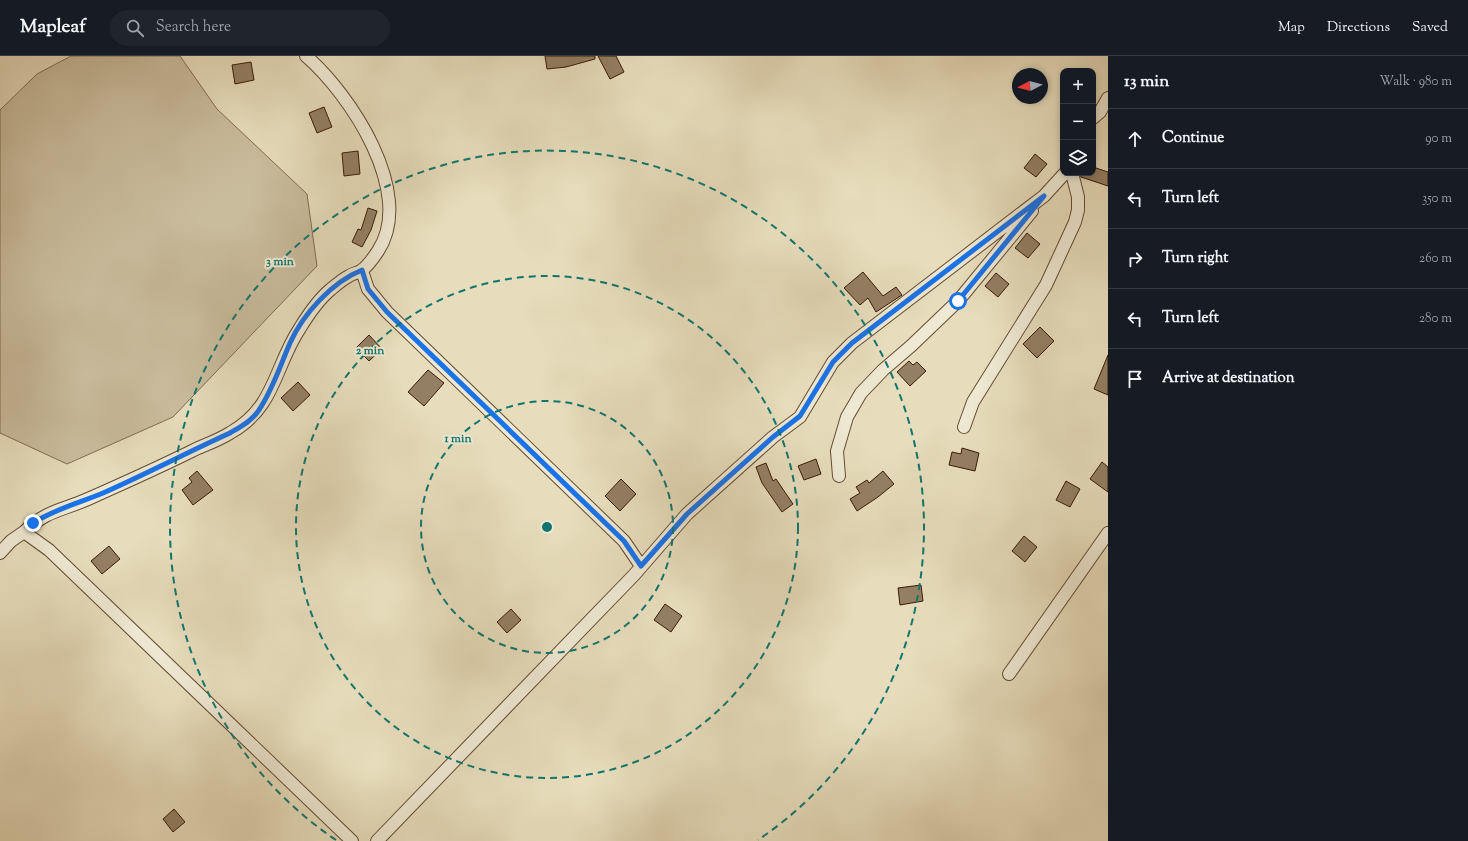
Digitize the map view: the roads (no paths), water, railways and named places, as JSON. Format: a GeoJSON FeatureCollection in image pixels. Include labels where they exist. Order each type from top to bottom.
{"type":"FeatureCollection","features":[{"type":"Feature","properties":{"kind":"street"},"geometry":{"type":"LineString","coordinates":[[0,553],[11,540],[49,513],[82,502],[230,433],[258,412],[274,382],[290,342],[310,313],[328,291],[350,275],[362,270],[378,250],[387,228],[388,198],[385,178],[375,149],[357,118],[322,70],[306,56]]}},
{"type":"Feature","properties":{"kind":"street"},"geometry":{"type":"LineString","coordinates":[[1096,114],[1108,98]]}},
{"type":"Feature","properties":{"kind":"street"},"geometry":{"type":"LineString","coordinates":[[839,476],[837,451],[847,417],[861,392],[883,370],[912,346],[958,301],[1044,196],[1062,176]]}},
{"type":"Feature","properties":{"kind":"street"},"geometry":{"type":"LineString","coordinates":[[964,427],[973,402],[1046,285],[1075,222],[1078,210],[1078,197],[1073,176]]}},
{"type":"Feature","properties":{"kind":"street"},"geometry":{"type":"LineString","coordinates":[[376,841],[641,566],[687,514],[773,437],[800,416],[833,362],[852,343],[1044,196]]}},
{"type":"Feature","properties":{"kind":"street"},"geometry":{"type":"LineString","coordinates":[[362,270],[368,289],[387,312],[624,541],[641,566]]}},
{"type":"Feature","properties":{"kind":"street"},"geometry":{"type":"LineString","coordinates":[[24,532],[49,550],[352,841]]}},
{"type":"Feature","properties":{"kind":"street"},"geometry":{"type":"LineString","coordinates":[[1009,674],[1108,533]]}}]}
